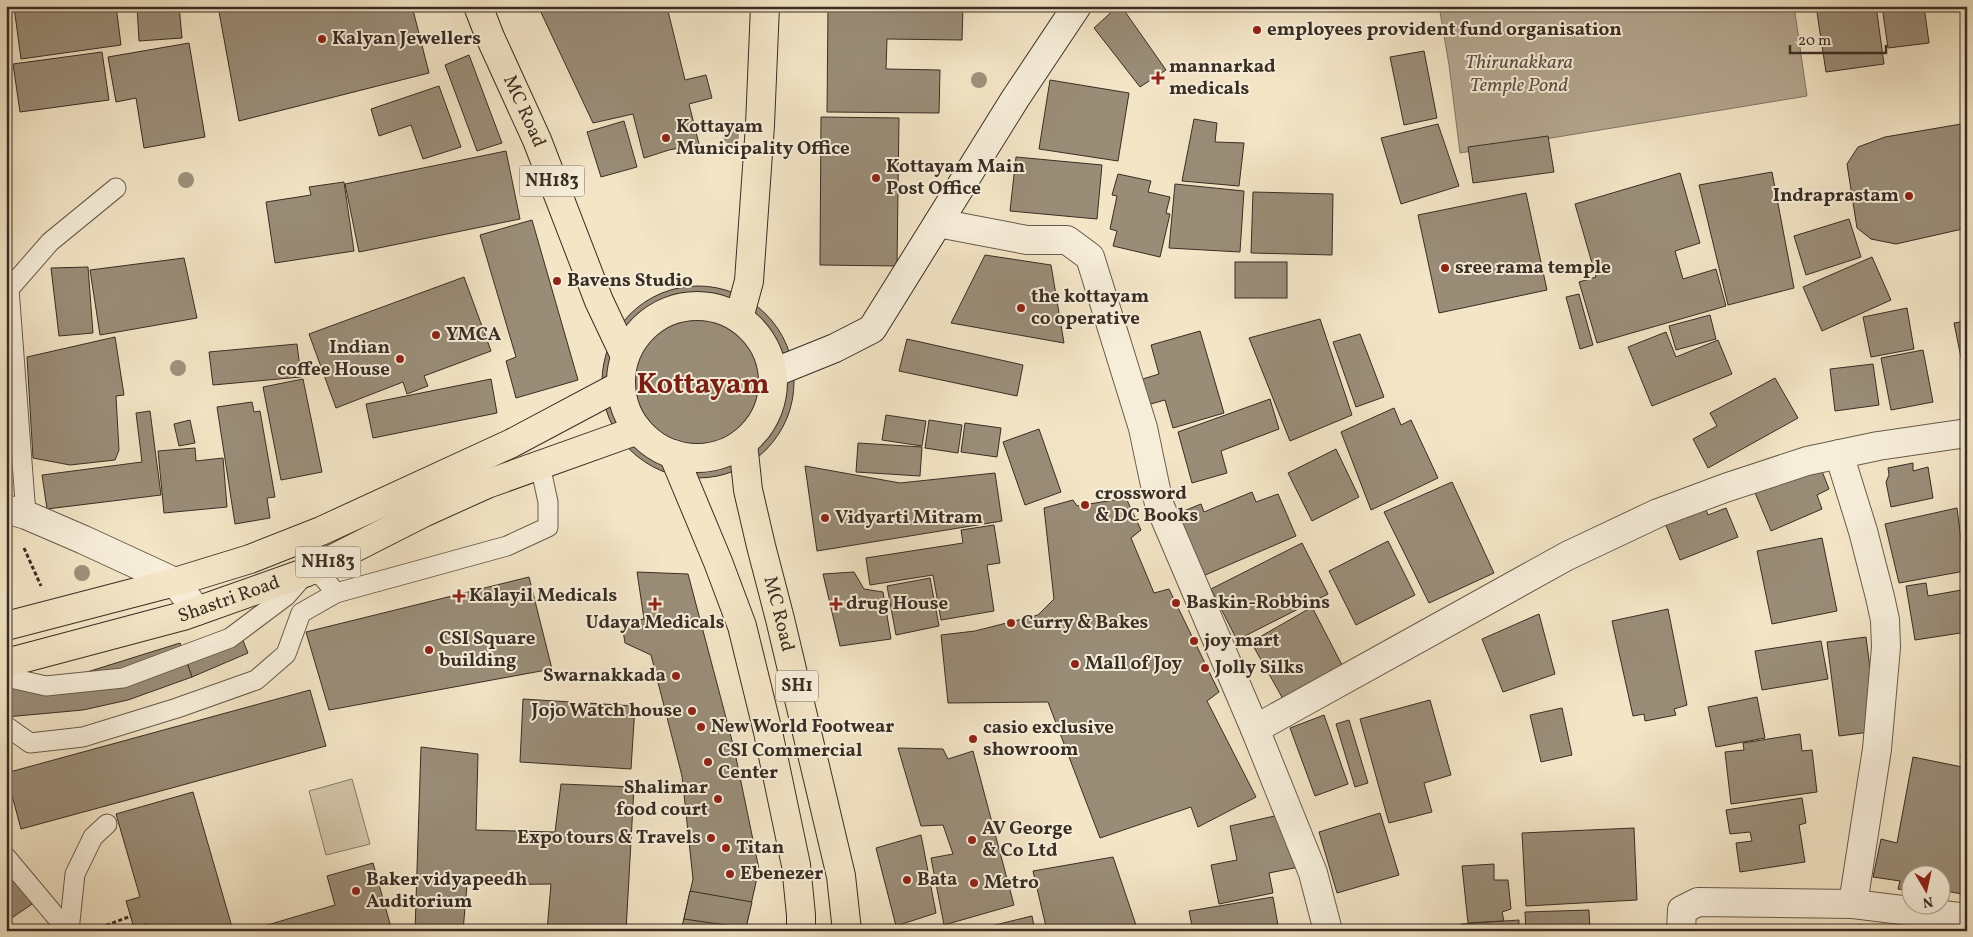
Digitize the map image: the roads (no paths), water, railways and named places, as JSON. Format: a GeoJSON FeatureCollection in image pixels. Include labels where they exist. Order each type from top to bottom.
{"type":"FeatureCollection","features":[{"type":"Feature","properties":{"kind":"main road","name":"MC Road"},"geometry":{"type":"LineString","coordinates":[[478,6],[490,37],[537,140],[599,301],[625,356]]}},
{"type":"Feature","properties":{"kind":"main road"},"geometry":{"type":"LineString","coordinates":[[739,318],[749,281],[760,125],[765,6]]}},
{"type":"Feature","properties":{"kind":"main road"},"geometry":{"type":"LineString","coordinates":[[707,307],[739,318],[756,333],[767,352],[773,373],[772,399],[762,424],[743,443],[722,454],[698,458],[673,454],[660,448],[638,430],[625,409],[621,384],[625,356],[644,328],[673,310],[707,307]]}},
{"type":"Feature","properties":{"kind":"main road","name":"Shastri Road"},"geometry":{"type":"LineString","coordinates":[[6,626],[176,582],[250,559],[321,531],[512,443],[621,384]]}},
{"type":"Feature","properties":{"kind":"main road","name":"Shastri Road"},"geometry":{"type":"LineString","coordinates":[[6,663],[197,611],[307,572],[425,512],[487,484],[638,430]]}},
{"type":"Feature","properties":{"kind":"main road","name":"MC Road"},"geometry":{"type":"LineString","coordinates":[[743,443],[748,490],[841,876],[847,931]]}},
{"type":"Feature","properties":{"kind":"main road","name":"MC Road"},"geometry":{"type":"LineString","coordinates":[[673,454],[718,562],[742,626],[768,732],[796,865],[801,931]]}},
{"type":"Feature","properties":{"kind":"street"},"geometry":{"type":"LineString","coordinates":[[773,373],[835,348],[872,329],[1044,54],[1077,6]]}},
{"type":"Feature","properties":{"kind":"street"},"geometry":{"type":"LineString","coordinates":[[938,223],[1027,240],[1067,240],[1090,257],[1143,428],[1160,504],[1255,729],[1313,874],[1328,931]]}},
{"type":"Feature","properties":{"kind":"street"},"geometry":{"type":"LineString","coordinates":[[1255,729],[1567,556],[1658,513],[1725,488],[1807,461],[1878,446],[1967,433]]}},
{"type":"Feature","properties":{"kind":"street"},"geometry":{"type":"LineString","coordinates":[[1839,454],[1863,530],[1880,597],[1886,647],[1877,749],[1853,904]]}},
{"type":"Feature","properties":{"kind":"street"},"geometry":{"type":"LineString","coordinates":[[13,511],[176,582],[197,611]]}},
{"type":"Feature","properties":{"kind":"street"},"geometry":{"type":"LineString","coordinates":[[1682,931],[1682,910],[1698,902],[1853,904],[1967,918]]}},
{"type":"Feature","properties":{"kind":"lane"},"geometry":{"type":"LineString","coordinates":[[13,511],[9,289],[50,242],[116,188]]}},
{"type":"Feature","properties":{"kind":"lane"},"geometry":{"type":"LineString","coordinates":[[6,726],[30,743],[83,738],[256,680],[286,654],[301,613],[336,593],[507,546],[548,527],[548,502],[540,465]]}},
{"type":"Feature","properties":{"kind":"lane"},"geometry":{"type":"LineString","coordinates":[[6,677],[46,686],[123,678],[230,638],[286,596],[307,572],[322,576],[336,593]]}},
{"type":"Feature","properties":{"kind":"lane"},"geometry":{"type":"LineString","coordinates":[[69,931],[76,874],[93,837],[107,824]]}},
{"type":"Feature","properties":{"kind":"lane"},"geometry":{"type":"LineString","coordinates":[[6,857],[69,931]]}},
{"type":"Feature","properties":{"kind":"water","name":"Thirunakkara Temple Pond"},"geometry":{"type":"Polygon","coordinates":[[[1439,6],[1794,6],[1807,96],[1460,153],[1449,65],[1439,6]]]}},
{"type":"Feature","properties":{"kind":"place","name":"employees provident fund organisation"},"geometry":{"type":"Point","coordinates":[1257,30]}},
{"type":"Feature","properties":{"kind":"place","name":"Kalyan Jewellers"},"geometry":{"type":"Point","coordinates":[322,39]}},
{"type":"Feature","properties":{"kind":"place","name":"mannarkad medicals"},"geometry":{"type":"Point","coordinates":[1158,78]}},
{"type":"Feature","properties":{"kind":"place","name":"Kottayam Municipality Office"},"geometry":{"type":"Point","coordinates":[666,138]}},
{"type":"Feature","properties":{"kind":"place","name":"Kottayam Main Post Office"},"geometry":{"type":"Point","coordinates":[876,178]}},
{"type":"Feature","properties":{"kind":"place","name":"Indraprastam"},"geometry":{"type":"Point","coordinates":[1909,196]}},
{"type":"Feature","properties":{"kind":"place","name":"sree rama temple"},"geometry":{"type":"Point","coordinates":[1445,268]}},
{"type":"Feature","properties":{"kind":"place","name":"Bavens Studio"},"geometry":{"type":"Point","coordinates":[557,281]}},
{"type":"Feature","properties":{"kind":"place","name":"the kottayam co operative"},"geometry":{"type":"Point","coordinates":[1021,308]}},
{"type":"Feature","properties":{"kind":"place","name":"YMCA"},"geometry":{"type":"Point","coordinates":[436,335]}},
{"type":"Feature","properties":{"kind":"place","name":"Indian coffee House"},"geometry":{"type":"Point","coordinates":[400,359]}},
{"type":"Feature","properties":{"kind":"place","name":"crossword & DC Books"},"geometry":{"type":"Point","coordinates":[1085,505]}},
{"type":"Feature","properties":{"kind":"place","name":"Vidyarti Mitram"},"geometry":{"type":"Point","coordinates":[825,518]}},
{"type":"Feature","properties":{"kind":"place","name":"Kalayil Medicals"},"geometry":{"type":"Point","coordinates":[459,596]}},
{"type":"Feature","properties":{"kind":"place","name":"Baskin-Robbins"},"geometry":{"type":"Point","coordinates":[1176,603]}},
{"type":"Feature","properties":{"kind":"place","name":"Udaya Medicals"},"geometry":{"type":"Point","coordinates":[655,604]}},
{"type":"Feature","properties":{"kind":"place","name":"drug House"},"geometry":{"type":"Point","coordinates":[836,604]}},
{"type":"Feature","properties":{"kind":"place","name":"Curry & Bakes"},"geometry":{"type":"Point","coordinates":[1011,623]}},
{"type":"Feature","properties":{"kind":"place","name":"joy mart"},"geometry":{"type":"Point","coordinates":[1194,641]}},
{"type":"Feature","properties":{"kind":"place","name":"CSI Square building"},"geometry":{"type":"Point","coordinates":[429,650]}},
{"type":"Feature","properties":{"kind":"place","name":"Mall of Joy"},"geometry":{"type":"Point","coordinates":[1075,664]}},
{"type":"Feature","properties":{"kind":"place","name":"Jolly Silks"},"geometry":{"type":"Point","coordinates":[1205,668]}},
{"type":"Feature","properties":{"kind":"place","name":"Swarnakkada"},"geometry":{"type":"Point","coordinates":[676,676]}},
{"type":"Feature","properties":{"kind":"place","name":"Jojo Watch house"},"geometry":{"type":"Point","coordinates":[692,711]}},
{"type":"Feature","properties":{"kind":"place","name":"New World Footwear"},"geometry":{"type":"Point","coordinates":[701,727]}},
{"type":"Feature","properties":{"kind":"place","name":"casio exclusive showroom"},"geometry":{"type":"Point","coordinates":[973,739]}},
{"type":"Feature","properties":{"kind":"place","name":"CSI Commercial Center"},"geometry":{"type":"Point","coordinates":[708,762]}},
{"type":"Feature","properties":{"kind":"place","name":"Shalimar food court"},"geometry":{"type":"Point","coordinates":[718,799]}},
{"type":"Feature","properties":{"kind":"place","name":"Expo tours & Travels"},"geometry":{"type":"Point","coordinates":[711,838]}},
{"type":"Feature","properties":{"kind":"place","name":"AV George & Co Ltd"},"geometry":{"type":"Point","coordinates":[972,840]}},
{"type":"Feature","properties":{"kind":"place","name":"Titan"},"geometry":{"type":"Point","coordinates":[726,848]}},
{"type":"Feature","properties":{"kind":"place","name":"Ebenezer"},"geometry":{"type":"Point","coordinates":[730,874]}},
{"type":"Feature","properties":{"kind":"place","name":"Bata"},"geometry":{"type":"Point","coordinates":[907,880]}},
{"type":"Feature","properties":{"kind":"place","name":"Metro"},"geometry":{"type":"Point","coordinates":[974,883]}},
{"type":"Feature","properties":{"kind":"place","name":"Baker vidyapeedh Auditorium"},"geometry":{"type":"Point","coordinates":[356,891]}},
{"type":"Feature","properties":{"kind":"district","name":"Kottayam"},"geometry":{"type":"Point","coordinates":[703,385]}}]}
